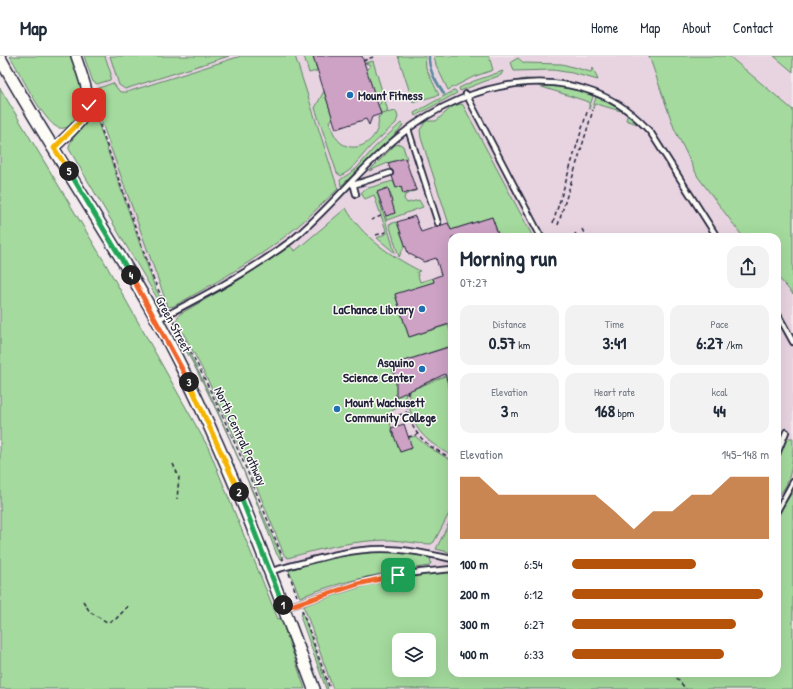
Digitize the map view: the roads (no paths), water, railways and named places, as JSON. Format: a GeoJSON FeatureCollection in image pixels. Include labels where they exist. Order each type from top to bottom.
{"type":"FeatureCollection","features":[{"type":"Feature","properties":{"kind":"street"},"geometry":{"type":"LineString","coordinates":[[54,148],[78,126],[88,110],[87,91],[76,56]]}},
{"type":"Feature","properties":{"kind":"street","name":"Green Street"},"geometry":{"type":"LineString","coordinates":[[0,58],[157,320],[221,450],[271,571],[314,689]]}},
{"type":"Feature","properties":{"kind":"lane"},"geometry":{"type":"LineString","coordinates":[[157,320],[228,283],[282,246],[320,214],[353,183],[390,144],[431,113],[466,94],[509,80]]}},
{"type":"Feature","properties":{"kind":"lane"},"geometry":{"type":"LineString","coordinates":[[466,94],[540,233]]}},
{"type":"Feature","properties":{"kind":"lane"},"geometry":{"type":"LineString","coordinates":[[611,95],[633,111],[647,127],[714,233]]}},
{"type":"Feature","properties":{"kind":"lane"},"geometry":{"type":"LineString","coordinates":[[408,129],[438,223]]}},
{"type":"Feature","properties":{"kind":"lane"},"geometry":{"type":"LineString","coordinates":[[353,183],[390,173]]}},
{"type":"Feature","properties":{"kind":"lane"},"geometry":{"type":"LineString","coordinates":[[353,183],[356,194]]}},
{"type":"Feature","properties":{"kind":"lane"},"geometry":{"type":"LineString","coordinates":[[781,320],[793,342]]}},
{"type":"Feature","properties":{"kind":"lane"},"geometry":{"type":"LineString","coordinates":[[781,444],[786,432]]}},
{"type":"Feature","properties":{"kind":"lane"},"geometry":{"type":"LineString","coordinates":[[781,504],[793,482]]}},
{"type":"Feature","properties":{"kind":"lane"},"geometry":{"type":"LineString","coordinates":[[271,571],[334,554],[369,550],[420,552],[448,558]]}},
{"type":"Feature","properties":{"kind":"lane"},"geometry":{"type":"LineString","coordinates":[[284,608],[367,581],[421,572],[448,570]]}},
{"type":"Feature","properties":{"kind":"waterway"},"geometry":{"type":"LineString","coordinates":[[429,56],[431,71],[444,94]]}},
{"type":"Feature","properties":{"kind":"place","name":"Mount Fitness"},"geometry":{"type":"Point","coordinates":[350,95]}},
{"type":"Feature","properties":{"kind":"place","name":"LaChance Library"},"geometry":{"type":"Point","coordinates":[422,309]}},
{"type":"Feature","properties":{"kind":"place","name":"Asquino Science Center"},"geometry":{"type":"Point","coordinates":[422,369]}},
{"type":"Feature","properties":{"kind":"place","name":"Mount Wachusett Community College"},"geometry":{"type":"Point","coordinates":[337,409]}}]}
